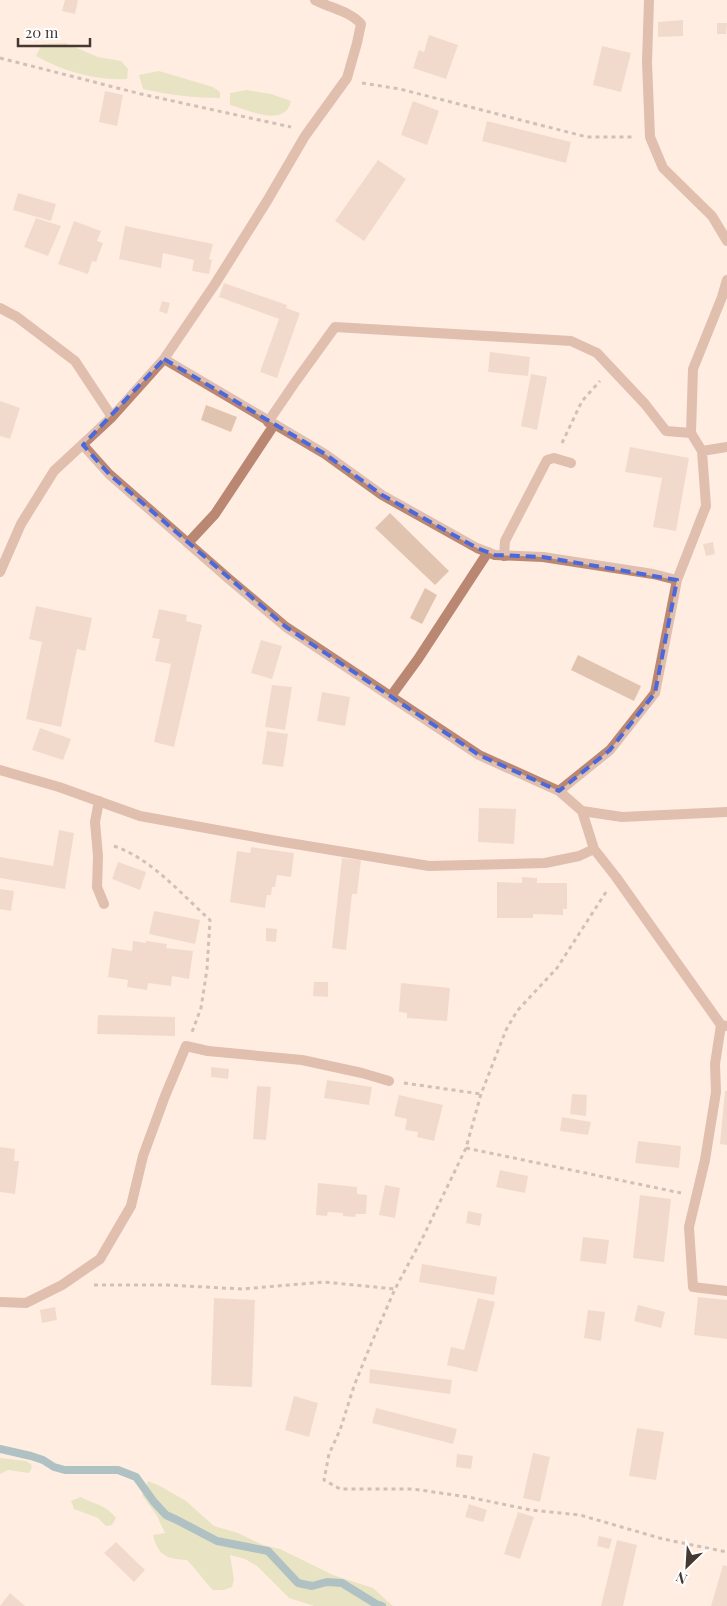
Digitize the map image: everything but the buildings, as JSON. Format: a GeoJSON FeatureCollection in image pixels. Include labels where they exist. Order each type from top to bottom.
{"type":"FeatureCollection","features":[{"type":"Feature","properties":{"kind":"street"},"geometry":{"type":"LineString","coordinates":[[0,572],[21,524],[54,471],[112,417],[164,359],[215,284],[305,136],[347,78],[358,43],[361,24],[354,16],[315,0]]}},
{"type":"Feature","properties":{"kind":"street"},"geometry":{"type":"LineString","coordinates":[[649,0],[647,62],[650,137],[663,168],[712,216],[727,241]]}},
{"type":"Feature","properties":{"kind":"street"},"geometry":{"type":"LineString","coordinates":[[559,791],[610,750],[655,693],[678,580],[706,506],[702,451],[691,433],[690,410],[693,368],[727,280]]}},
{"type":"Feature","properties":{"kind":"street"},"geometry":{"type":"LineString","coordinates":[[0,308],[17,317],[74,361],[112,417]]}},
{"type":"Feature","properties":{"kind":"street"},"geometry":{"type":"LineString","coordinates":[[188,543],[215,514],[335,328],[571,342],[597,353],[645,404],[666,431],[691,433]]}},
{"type":"Feature","properties":{"kind":"street"},"geometry":{"type":"LineString","coordinates":[[164,359],[325,454],[382,495],[477,548],[495,555],[544,557],[653,574],[678,580]]}},
{"type":"Feature","properties":{"kind":"street"},"geometry":{"type":"LineString","coordinates":[[83,445],[109,474],[286,627],[479,755],[559,791],[582,811],[594,848],[724,1026],[715,1064],[716,1092],[697,1196],[688,1227],[693,1287],[727,1291]]}},
{"type":"Feature","properties":{"kind":"street"},"geometry":{"type":"LineString","coordinates":[[702,451],[727,448]]}},
{"type":"Feature","properties":{"kind":"street"},"geometry":{"type":"LineString","coordinates":[[504,556],[505,541],[547,460],[554,458],[571,463]]}},
{"type":"Feature","properties":{"kind":"street"},"geometry":{"type":"LineString","coordinates":[[392,696],[418,660],[488,552]]}},
{"type":"Feature","properties":{"kind":"street"},"geometry":{"type":"LineString","coordinates":[[0,770],[59,787],[140,816],[429,866],[545,864],[579,856],[594,848]]}},
{"type":"Feature","properties":{"kind":"street"},"geometry":{"type":"LineString","coordinates":[[99,801],[95,822],[97,887],[104,904]]}},
{"type":"Feature","properties":{"kind":"street"},"geometry":{"type":"LineString","coordinates":[[582,811],[622,817],[727,812]]}},
{"type":"Feature","properties":{"kind":"street"},"geometry":{"type":"LineString","coordinates":[[0,1302],[26,1303],[62,1285],[100,1258],[132,1206],[143,1156],[186,1046],[302,1060],[389,1081]]}},
{"type":"Feature","properties":{"kind":"path"},"geometry":{"type":"LineString","coordinates":[[0,58],[141,94],[289,126],[305,136]]}},
{"type":"Feature","properties":{"kind":"path"},"geometry":{"type":"LineString","coordinates":[[347,78],[363,84],[400,89],[587,137],[650,137]]}},
{"type":"Feature","properties":{"kind":"path"},"geometry":{"type":"LineString","coordinates":[[554,458],[582,401],[601,380],[617,373]]}},
{"type":"Feature","properties":{"kind":"path"},"geometry":{"type":"LineString","coordinates":[[96,839],[130,851],[210,920],[208,969],[202,1008],[186,1046]]}},
{"type":"Feature","properties":{"kind":"path"},"geometry":{"type":"LineString","coordinates":[[616,877],[557,968],[517,1011],[506,1030],[480,1094],[466,1148],[423,1237],[395,1289],[354,1386],[340,1430],[329,1454],[324,1480],[340,1489],[413,1489],[468,1497],[531,1510],[580,1515],[663,1539],[727,1552]]}},
{"type":"Feature","properties":{"kind":"path"},"geometry":{"type":"LineString","coordinates":[[389,1081],[480,1094]]}},
{"type":"Feature","properties":{"kind":"path"},"geometry":{"type":"LineString","coordinates":[[466,1148],[697,1196]]}},
{"type":"Feature","properties":{"kind":"path"},"geometry":{"type":"LineString","coordinates":[[62,1285],[167,1285],[242,1288],[324,1282],[395,1289]]}},
{"type":"Feature","properties":{"kind":"highlighted area"},"geometry":{"type":"Polygon","coordinates":[[[164,359],[325,454],[382,495],[477,548],[495,555],[543,557],[677,580],[655,693],[610,750],[559,791],[479,755],[286,627],[109,474],[83,445],[164,359]]]}},
{"type":"Feature","properties":{"kind":"green space"},"geometry":{"type":"Polygon","coordinates":[[[65,43],[98,57],[121,61],[128,69],[127,79],[92,77],[80,74],[36,56],[42,44],[65,43]]]}},
{"type":"Feature","properties":{"kind":"green space"},"geometry":{"type":"Polygon","coordinates":[[[159,71],[213,87],[220,92],[220,98],[182,96],[143,89],[139,75],[159,71]]]}},
{"type":"Feature","properties":{"kind":"green space"},"geometry":{"type":"Polygon","coordinates":[[[247,90],[271,94],[291,101],[287,109],[281,114],[274,116],[255,113],[230,105],[230,93],[247,90]]]}},
{"type":"Feature","properties":{"kind":"green space"},"geometry":{"type":"Polygon","coordinates":[[[0,1458],[26,1461],[31,1464],[32,1468],[29,1473],[8,1470],[0,1474],[0,1458]]]}},
{"type":"Feature","properties":{"kind":"green space"},"geometry":{"type":"Polygon","coordinates":[[[148,1481],[186,1501],[214,1526],[238,1533],[263,1545],[280,1549],[333,1575],[373,1588],[393,1606],[314,1606],[289,1598],[257,1566],[245,1559],[230,1555],[234,1580],[232,1587],[224,1590],[213,1590],[187,1560],[174,1559],[164,1555],[158,1548],[153,1535],[165,1533],[157,1516],[142,1495],[148,1481]]]}},
{"type":"Feature","properties":{"kind":"green space"},"geometry":{"type":"Polygon","coordinates":[[[81,1497],[104,1507],[112,1513],[116,1518],[112,1525],[106,1526],[98,1518],[74,1509],[71,1501],[81,1497]]]}},
{"type":"Feature","properties":{"kind":"waterway"},"geometry":{"type":"LineString","coordinates":[[0,1449],[31,1456],[65,1470],[118,1470],[136,1477],[166,1515],[217,1541],[268,1551],[298,1583],[312,1586],[327,1582],[342,1583],[382,1606]]}}]}
